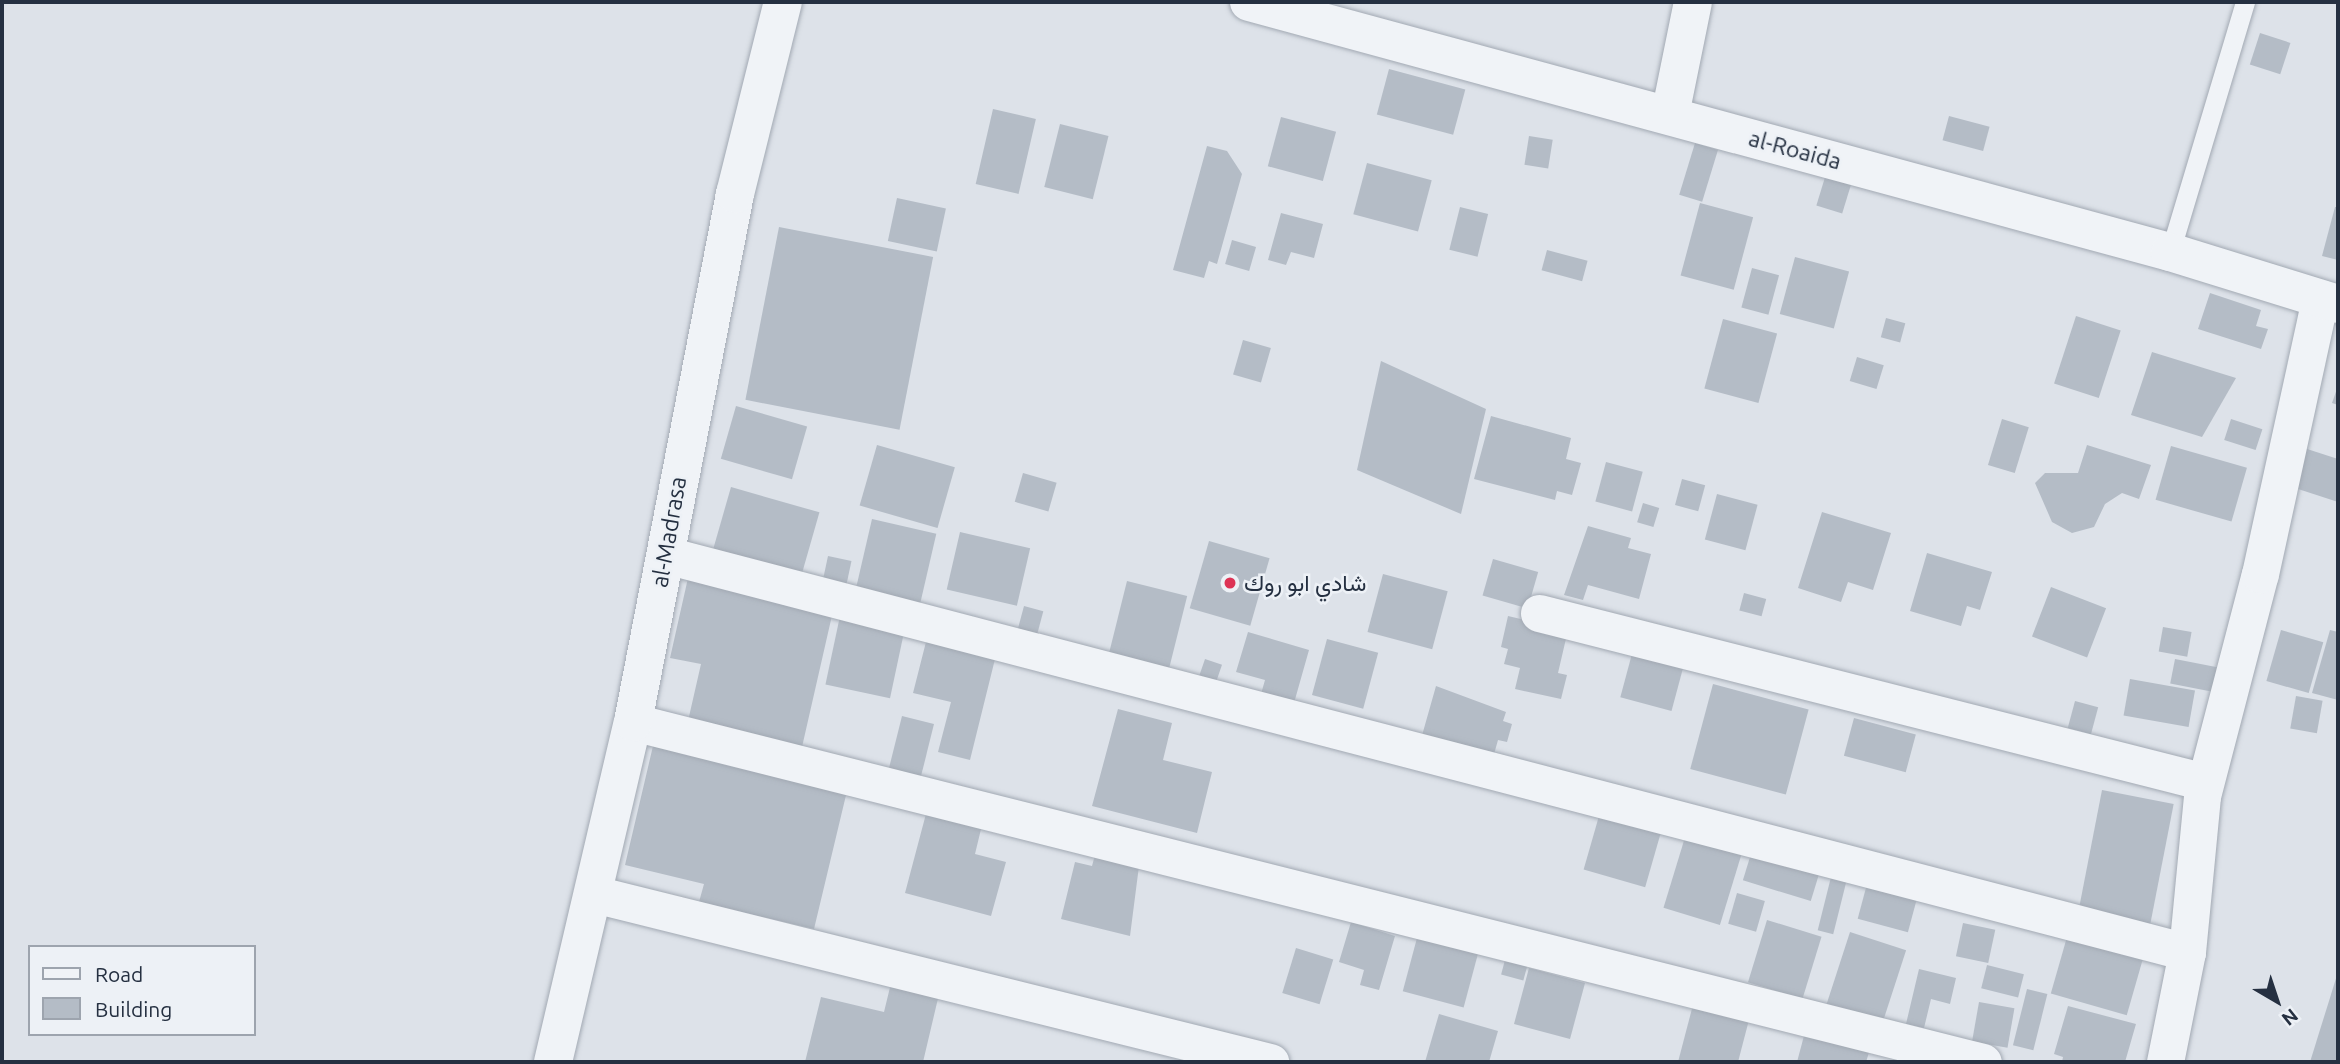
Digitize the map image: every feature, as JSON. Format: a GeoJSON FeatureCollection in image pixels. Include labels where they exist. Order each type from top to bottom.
{"type":"FeatureCollection","features":[{"type":"Feature","properties":{"kind":"street","name":"al-Madrasa"},"geometry":{"type":"LineString","coordinates":[[553,1062],[633,722],[735,194],[782,2]]}},
{"type":"Feature","properties":{"kind":"street","name":"al-Roaida"},"geometry":{"type":"LineString","coordinates":[[1249,2],[2170,252],[2329,301]]}},
{"type":"Feature","properties":{"kind":"street"},"geometry":{"type":"LineString","coordinates":[[1670,115],[1693,2]]}},
{"type":"Feature","properties":{"kind":"street"},"geometry":{"type":"LineString","coordinates":[[2165,1062],[2187,952],[2205,782],[2329,301]]}},
{"type":"Feature","properties":{"kind":"street"},"geometry":{"type":"LineString","coordinates":[[666,555],[2187,952]]}},
{"type":"Feature","properties":{"kind":"street"},"geometry":{"type":"LineString","coordinates":[[1539,613],[2205,782]]}},
{"type":"Feature","properties":{"kind":"street"},"geometry":{"type":"LineString","coordinates":[[633,722],[1983,1062]]}},
{"type":"Feature","properties":{"kind":"street"},"geometry":{"type":"LineString","coordinates":[[594,894],[1270,1062]]}},
{"type":"Feature","properties":{"kind":"lane"},"geometry":{"type":"LineString","coordinates":[[2170,252],[2245,2]]}},
{"type":"Feature","properties":{"kind":"building"},"geometry":{"type":"Polygon","coordinates":[[[2260,33],[2290,43],[2280,74],[2250,64],[2260,33]]]}},
{"type":"Feature","properties":{"kind":"building"},"geometry":{"type":"Polygon","coordinates":[[[1389,69],[1465,89],[1453,135],[1377,114],[1389,69]]]}},
{"type":"Feature","properties":{"kind":"building"},"geometry":{"type":"Polygon","coordinates":[[[993,109],[1036,119],[1019,194],[976,184],[993,109]]]}},
{"type":"Feature","properties":{"kind":"building"},"geometry":{"type":"Polygon","coordinates":[[[1949,116],[1990,127],[1983,151],[1943,140],[1949,116]]]}},
{"type":"Feature","properties":{"kind":"building"},"geometry":{"type":"Polygon","coordinates":[[[1281,117],[1336,132],[1323,181],[1268,166],[1281,117]]]}},
{"type":"Feature","properties":{"kind":"building"},"geometry":{"type":"Polygon","coordinates":[[[1060,124],[1109,136],[1093,199],[1044,187],[1060,124]]]}},
{"type":"Feature","properties":{"kind":"building"},"geometry":{"type":"Polygon","coordinates":[[[1529,136],[1553,140],[1548,168],[1524,165],[1529,136]]]}},
{"type":"Feature","properties":{"kind":"building"},"geometry":{"type":"Polygon","coordinates":[[[1695,143],[1718,150],[1702,202],[1679,195],[1695,143]]]}},
{"type":"Feature","properties":{"kind":"building"},"geometry":{"type":"Polygon","coordinates":[[[1207,146],[1227,151],[1242,174],[1217,264],[1209,261],[1204,278],[1173,270],[1207,146]]]}},
{"type":"Feature","properties":{"kind":"building"},"geometry":{"type":"Polygon","coordinates":[[[1367,163],[1432,180],[1418,232],[1353,214],[1367,163]]]}},
{"type":"Feature","properties":{"kind":"building"},"geometry":{"type":"Polygon","coordinates":[[[1826,174],[1852,182],[1842,213],[1816,206],[1826,174]]]}},
{"type":"Feature","properties":{"kind":"building"},"geometry":{"type":"Polygon","coordinates":[[[897,198],[946,208],[937,251],[888,241],[897,198]]]}},
{"type":"Feature","properties":{"kind":"building"},"geometry":{"type":"Polygon","coordinates":[[[1700,203],[1753,217],[1734,290],[1681,275],[1700,203]]]}},
{"type":"Feature","properties":{"kind":"building"},"geometry":{"type":"Polygon","coordinates":[[[1460,207],[1488,214],[1477,257],[1449,250],[1460,207]]]}},
{"type":"Feature","properties":{"kind":"building"},"geometry":{"type":"Polygon","coordinates":[[[2335,207],[2338,207],[2338,260],[2322,256],[2335,207]]]}},
{"type":"Feature","properties":{"kind":"building"},"geometry":{"type":"Polygon","coordinates":[[[1281,213],[1323,224],[1314,258],[1291,252],[1286,265],[1268,260],[1281,213]]]}},
{"type":"Feature","properties":{"kind":"building"},"geometry":{"type":"Polygon","coordinates":[[[779,227],[933,257],[900,430],[745,400],[779,227]]]}},
{"type":"Feature","properties":{"kind":"building"},"geometry":{"type":"Polygon","coordinates":[[[1232,240],[1256,247],[1249,271],[1225,264],[1232,240]]]}},
{"type":"Feature","properties":{"kind":"building"},"geometry":{"type":"Polygon","coordinates":[[[1547,250],[1588,261],[1582,281],[1542,270],[1547,250]]]}},
{"type":"Feature","properties":{"kind":"building"},"geometry":{"type":"Polygon","coordinates":[[[1795,257],[1849,271],[1834,328],[1780,314],[1795,257]]]}},
{"type":"Feature","properties":{"kind":"building"},"geometry":{"type":"Polygon","coordinates":[[[1752,268],[1779,275],[1768,315],[1741,308],[1752,268]]]}},
{"type":"Feature","properties":{"kind":"building"},"geometry":{"type":"Polygon","coordinates":[[[2210,293],[2261,310],[2256,326],[2268,329],[2261,349],[2198,329],[2210,293]]]}},
{"type":"Feature","properties":{"kind":"building"},"geometry":{"type":"Polygon","coordinates":[[[2076,316],[2121,331],[2099,398],[2054,384],[2076,316]]]}},
{"type":"Feature","properties":{"kind":"building"},"geometry":{"type":"Polygon","coordinates":[[[1886,318],[1905,323],[1900,342],[1881,337],[1886,318]]]}},
{"type":"Feature","properties":{"kind":"building"},"geometry":{"type":"Polygon","coordinates":[[[1723,319],[1777,333],[1758,403],[1704,389],[1723,319]]]}},
{"type":"Feature","properties":{"kind":"building"},"geometry":{"type":"Polygon","coordinates":[[[1243,340],[1271,348],[1261,383],[1233,375],[1243,340]]]}},
{"type":"Feature","properties":{"kind":"building"},"geometry":{"type":"Polygon","coordinates":[[[2152,352],[2236,378],[2202,437],[2131,415],[2152,352]]]}},
{"type":"Feature","properties":{"kind":"building"},"geometry":{"type":"Polygon","coordinates":[[[1857,357],[1884,365],[1876,389],[1850,381],[1857,357]]]}},
{"type":"Feature","properties":{"kind":"building"},"geometry":{"type":"Polygon","coordinates":[[[1381,361],[1486,409],[1461,514],[1357,470],[1381,361]]]}},
{"type":"Feature","properties":{"kind":"building"},"geometry":{"type":"Polygon","coordinates":[[[2338,386],[2338,405],[2332,403],[2338,386]]]}},
{"type":"Feature","properties":{"kind":"building"},"geometry":{"type":"Polygon","coordinates":[[[736,406],[807,426],[792,479],[721,459],[736,406]]]}},
{"type":"Feature","properties":{"kind":"building"},"geometry":{"type":"Polygon","coordinates":[[[1491,416],[1571,438],[1566,459],[1581,463],[1572,495],[1557,491],[1555,500],[1474,479],[1491,416]]]}},
{"type":"Feature","properties":{"kind":"building"},"geometry":{"type":"Polygon","coordinates":[[[2002,419],[2029,427],[2015,473],[1988,465],[2002,419]]]}},
{"type":"Feature","properties":{"kind":"building"},"geometry":{"type":"Polygon","coordinates":[[[2231,419],[2262,429],[2256,450],[2224,440],[2231,419]]]}},
{"type":"Feature","properties":{"kind":"building"},"geometry":{"type":"Polygon","coordinates":[[[877,445],[955,467],[937,528],[860,506],[877,445]]]}},
{"type":"Feature","properties":{"kind":"building"},"geometry":{"type":"Polygon","coordinates":[[[2087,445],[2151,465],[2139,499],[2122,493],[2105,504],[2094,527],[2072,533],[2052,522],[2035,483],[2045,473],[2078,473],[2087,445]]]}},
{"type":"Feature","properties":{"kind":"building"},"geometry":{"type":"Polygon","coordinates":[[[2171,446],[2247,468],[2232,522],[2156,500],[2171,446]]]}},
{"type":"Feature","properties":{"kind":"building"},"geometry":{"type":"Polygon","coordinates":[[[2304,448],[2338,459],[2338,502],[2292,487],[2304,448]]]}},
{"type":"Feature","properties":{"kind":"building"},"geometry":{"type":"Polygon","coordinates":[[[1606,462],[1643,472],[1632,511],[1595,502],[1606,462]]]}},
{"type":"Feature","properties":{"kind":"building"},"geometry":{"type":"Polygon","coordinates":[[[1023,473],[1057,483],[1048,511],[1015,502],[1023,473]]]}},
{"type":"Feature","properties":{"kind":"building"},"geometry":{"type":"Polygon","coordinates":[[[1682,479],[1705,485],[1698,511],[1675,505],[1682,479]]]}},
{"type":"Feature","properties":{"kind":"building"},"geometry":{"type":"Polygon","coordinates":[[[731,487],[819,512],[802,574],[713,549],[731,487]]]}},
{"type":"Feature","properties":{"kind":"building"},"geometry":{"type":"Polygon","coordinates":[[[1717,494],[1758,505],[1745,550],[1705,539],[1717,494]]]}},
{"type":"Feature","properties":{"kind":"building"},"geometry":{"type":"Polygon","coordinates":[[[1643,503],[1659,508],[1653,527],[1637,522],[1643,503]]]}},
{"type":"Feature","properties":{"kind":"building"},"geometry":{"type":"Polygon","coordinates":[[[1822,512],[1891,533],[1873,590],[1848,582],[1841,602],[1798,588],[1822,512]]]}},
{"type":"Feature","properties":{"kind":"building"},"geometry":{"type":"Polygon","coordinates":[[[872,519],[936,534],[919,609],[855,594],[872,519]]]}},
{"type":"Feature","properties":{"kind":"building"},"geometry":{"type":"Polygon","coordinates":[[[1588,526],[1631,538],[1628,548],[1651,554],[1639,599],[1588,585],[1583,600],[1564,595],[1588,526]]]}},
{"type":"Feature","properties":{"kind":"building"},"geometry":{"type":"Polygon","coordinates":[[[960,532],[1030,548],[1017,606],[947,589],[960,532]]]}},
{"type":"Feature","properties":{"kind":"building","name":"شادي ابو روك"},"geometry":{"type":"Polygon","coordinates":[[[1209,541],[1270,558],[1250,626],[1190,608],[1209,541]]]}},
{"type":"Feature","properties":{"kind":"building"},"geometry":{"type":"Polygon","coordinates":[[[1927,553],[1992,572],[1980,610],[1967,606],[1961,626],[1910,611],[1927,553]]]}},
{"type":"Feature","properties":{"kind":"building"},"geometry":{"type":"Polygon","coordinates":[[[828,556],[851,561],[845,592],[821,587],[828,556]]]}},
{"type":"Feature","properties":{"kind":"building"},"geometry":{"type":"Polygon","coordinates":[[[1493,559],[1538,572],[1528,608],[1483,596],[1493,559]]]}},
{"type":"Feature","properties":{"kind":"building"},"geometry":{"type":"Polygon","coordinates":[[[1383,574],[1448,591],[1432,649],[1367,632],[1383,574]]]}},
{"type":"Feature","properties":{"kind":"building"},"geometry":{"type":"Polygon","coordinates":[[[688,578],[833,611],[802,747],[688,721],[701,664],[670,658],[688,578]]]}},
{"type":"Feature","properties":{"kind":"building"},"geometry":{"type":"Polygon","coordinates":[[[1127,581],[1187,596],[1168,673],[1108,658],[1127,581]]]}},
{"type":"Feature","properties":{"kind":"building"},"geometry":{"type":"Polygon","coordinates":[[[2051,587],[2106,608],[2087,658],[2032,636],[2051,587]]]}},
{"type":"Feature","properties":{"kind":"building"},"geometry":{"type":"Polygon","coordinates":[[[1744,593],[1766,599],[1762,616],[1739,610],[1744,593]]]}},
{"type":"Feature","properties":{"kind":"building"},"geometry":{"type":"Polygon","coordinates":[[[1024,606],[1043,611],[1036,640],[1016,635],[1024,606]]]}},
{"type":"Feature","properties":{"kind":"building"},"geometry":{"type":"Polygon","coordinates":[[[840,616],[905,630],[890,698],[825,684],[840,616]]]}},
{"type":"Feature","properties":{"kind":"building"},"geometry":{"type":"Polygon","coordinates":[[[1508,616],[1568,630],[1558,673],[1567,675],[1561,699],[1515,689],[1520,668],[1504,664],[1508,649],[1501,647],[1508,616]]]}},
{"type":"Feature","properties":{"kind":"building"},"geometry":{"type":"Polygon","coordinates":[[[2163,627],[2192,632],[2187,657],[2159,652],[2163,627]]]}},
{"type":"Feature","properties":{"kind":"building"},"geometry":{"type":"Polygon","coordinates":[[[2281,630],[2323,642],[2309,693],[2266,681],[2281,630]]]}},
{"type":"Feature","properties":{"kind":"building"},"geometry":{"type":"Polygon","coordinates":[[[2330,630],[2338,632],[2338,700],[2312,693],[2330,630]]]}},
{"type":"Feature","properties":{"kind":"building"},"geometry":{"type":"Polygon","coordinates":[[[1248,632],[1309,650],[1294,703],[1261,694],[1265,680],[1236,672],[1248,632]]]}},
{"type":"Feature","properties":{"kind":"building"},"geometry":{"type":"Polygon","coordinates":[[[928,634],[997,651],[970,760],[938,752],[951,702],[913,693],[928,634]]]}},
{"type":"Feature","properties":{"kind":"building"},"geometry":{"type":"Polygon","coordinates":[[[1327,639],[1378,653],[1363,709],[1312,695],[1327,639]]]}},
{"type":"Feature","properties":{"kind":"building"},"geometry":{"type":"Polygon","coordinates":[[[1633,650],[1684,664],[1672,711],[1620,697],[1633,650]]]}},
{"type":"Feature","properties":{"kind":"building"},"geometry":{"type":"Polygon","coordinates":[[[1205,659],[1222,665],[1211,697],[1194,691],[1205,659]]]}},
{"type":"Feature","properties":{"kind":"building"},"geometry":{"type":"Polygon","coordinates":[[[2175,659],[2217,667],[2212,692],[2170,684],[2175,659]]]}},
{"type":"Feature","properties":{"kind":"building"},"geometry":{"type":"Polygon","coordinates":[[[2130,679],[2195,690],[2189,727],[2124,715],[2130,679]]]}},
{"type":"Feature","properties":{"kind":"building"},"geometry":{"type":"Polygon","coordinates":[[[1713,684],[1809,710],[1786,795],[1690,769],[1713,684]]]}},
{"type":"Feature","properties":{"kind":"building"},"geometry":{"type":"Polygon","coordinates":[[[1436,686],[1506,712],[1503,721],[1512,724],[1507,742],[1498,740],[1491,765],[1419,746],[1436,686]]]}},
{"type":"Feature","properties":{"kind":"building"},"geometry":{"type":"Polygon","coordinates":[[[2296,696],[2323,701],[2317,733],[2290,728],[2296,696]]]}},
{"type":"Feature","properties":{"kind":"building"},"geometry":{"type":"Polygon","coordinates":[[[2075,701],[2098,707],[2091,734],[2068,728],[2075,701]]]}},
{"type":"Feature","properties":{"kind":"building"},"geometry":{"type":"Polygon","coordinates":[[[1118,709],[1172,723],[1163,760],[1212,772],[1197,833],[1092,806],[1118,709]]]}},
{"type":"Feature","properties":{"kind":"building"},"geometry":{"type":"Polygon","coordinates":[[[902,716],[934,724],[921,777],[889,769],[902,716]]]}},
{"type":"Feature","properties":{"kind":"building"},"geometry":{"type":"Polygon","coordinates":[[[1854,718],[1916,735],[1906,772],[1844,756],[1854,718]]]}},
{"type":"Feature","properties":{"kind":"building"},"geometry":{"type":"Polygon","coordinates":[[[653,746],[847,791],[814,929],[699,902],[704,884],[625,865],[653,746]]]}},
{"type":"Feature","properties":{"kind":"building"},"geometry":{"type":"Polygon","coordinates":[[[2102,790],[2174,804],[2150,928],[2078,914],[2102,790]]]}},
{"type":"Feature","properties":{"kind":"building"},"geometry":{"type":"Polygon","coordinates":[[[1601,809],[1663,827],[1645,887],[1584,870],[1601,809]]]}},
{"type":"Feature","properties":{"kind":"building"},"geometry":{"type":"Polygon","coordinates":[[[927,810],[982,825],[975,854],[1006,862],[991,916],[905,893],[927,810]]]}},
{"type":"Feature","properties":{"kind":"building"},"geometry":{"type":"Polygon","coordinates":[[[1686,834],[1742,851],[1720,925],[1663,908],[1686,834]]]}},
{"type":"Feature","properties":{"kind":"building"},"geometry":{"type":"Polygon","coordinates":[[[1754,844],[1822,865],[1811,901],[1743,880],[1754,844]]]}},
{"type":"Feature","properties":{"kind":"building"},"geometry":{"type":"Polygon","coordinates":[[[1095,855],[1139,866],[1130,936],[1061,919],[1075,862],[1092,866],[1095,855]]]}},
{"type":"Feature","properties":{"kind":"building"},"geometry":{"type":"Polygon","coordinates":[[[1831,877],[1847,881],[1833,934],[1818,930],[1831,877]]]}},
{"type":"Feature","properties":{"kind":"building"},"geometry":{"type":"Polygon","coordinates":[[[1867,884],[1917,897],[1908,932],[1858,919],[1867,884]]]}},
{"type":"Feature","properties":{"kind":"building"},"geometry":{"type":"Polygon","coordinates":[[[1737,893],[1765,901],[1756,932],[1728,924],[1737,893]]]}},
{"type":"Feature","properties":{"kind":"building"},"geometry":{"type":"Polygon","coordinates":[[[1767,920],[1822,937],[1803,999],[1748,982],[1767,920]]]}},
{"type":"Feature","properties":{"kind":"building"},"geometry":{"type":"Polygon","coordinates":[[[1351,922],[1395,936],[1379,990],[1360,985],[1364,970],[1339,962],[1351,922]]]}},
{"type":"Feature","properties":{"kind":"building"},"geometry":{"type":"Polygon","coordinates":[[[1963,923],[1995,930],[1988,963],[1956,956],[1963,923]]]}},
{"type":"Feature","properties":{"kind":"building"},"geometry":{"type":"Polygon","coordinates":[[[2069,930],[2145,952],[2127,1015],[2051,993],[2069,930]]]}},
{"type":"Feature","properties":{"kind":"building"},"geometry":{"type":"Polygon","coordinates":[[[1850,932],[1906,950],[1882,1025],[1826,1007],[1850,932]]]}},
{"type":"Feature","properties":{"kind":"building"},"geometry":{"type":"Polygon","coordinates":[[[1417,938],[1478,954],[1464,1007],[1403,991],[1417,938]]]}},
{"type":"Feature","properties":{"kind":"building"},"geometry":{"type":"Polygon","coordinates":[[[1296,948],[1333,959],[1320,1004],[1282,993],[1296,948]]]}},
{"type":"Feature","properties":{"kind":"building"},"geometry":{"type":"Polygon","coordinates":[[[1505,960],[1527,966],[1523,980],[1501,974],[1505,960]]]}},
{"type":"Feature","properties":{"kind":"building"},"geometry":{"type":"Polygon","coordinates":[[[1987,965],[2024,974],[2018,997],[1981,988],[1987,965]]]}},
{"type":"Feature","properties":{"kind":"building"},"geometry":{"type":"Polygon","coordinates":[[[1529,968],[1585,983],[1570,1039],[1514,1024],[1529,968]]]}},
{"type":"Feature","properties":{"kind":"building"},"geometry":{"type":"Polygon","coordinates":[[[1919,969],[1956,978],[1950,1004],[1931,999],[1924,1028],[1906,1024],[1919,969]]]}},
{"type":"Feature","properties":{"kind":"building"},"geometry":{"type":"Polygon","coordinates":[[[2338,972],[2338,1062],[2310,1062],[2338,972]]]}},
{"type":"Feature","properties":{"kind":"building"},"geometry":{"type":"Polygon","coordinates":[[[892,979],[940,990],[923,1062],[805,1062],[821,997],[884,1012],[892,979]]]}},
{"type":"Feature","properties":{"kind":"building"},"geometry":{"type":"Polygon","coordinates":[[[2027,989],[2047,994],[2033,1050],[2013,1045],[2027,989]]]}},
{"type":"Feature","properties":{"kind":"building"},"geometry":{"type":"Polygon","coordinates":[[[1694,1001],[1750,1016],[1738,1062],[1678,1062],[1694,1001]]]}},
{"type":"Feature","properties":{"kind":"building"},"geometry":{"type":"Polygon","coordinates":[[[1979,1002],[2014,1008],[2008,1048],[1972,1041],[1979,1002]]]}},
{"type":"Feature","properties":{"kind":"building"},"geometry":{"type":"Polygon","coordinates":[[[2068,1006],[2136,1024],[2125,1062],[2062,1062],[2063,1057],[2054,1054],[2068,1006]]]}},
{"type":"Feature","properties":{"kind":"building"},"geometry":{"type":"Polygon","coordinates":[[[1439,1014],[1498,1031],[1489,1062],[1425,1062],[1439,1014]]]}},
{"type":"Feature","properties":{"kind":"building"},"geometry":{"type":"Polygon","coordinates":[[[1805,1032],[1870,1049],[1866,1062],[1797,1062],[1805,1032]]]}},
{"type":"Feature","properties":{"kind":"place","name":"شادي ابو روك"},"geometry":{"type":"Point","coordinates":[1230,583]}}]}
